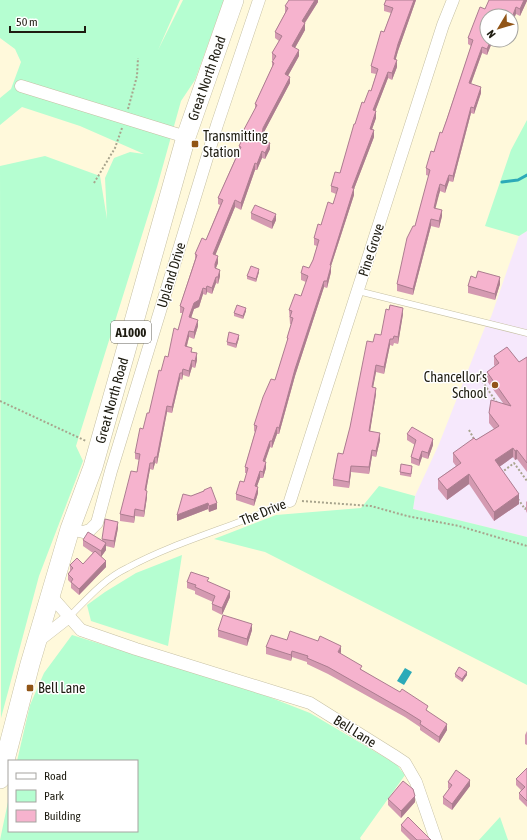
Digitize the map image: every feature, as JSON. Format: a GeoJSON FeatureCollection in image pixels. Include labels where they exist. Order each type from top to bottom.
{"type":"FeatureCollection","features":[{"type":"Feature","properties":{"kind":"main road","name":"Great North Road"},"geometry":{"type":"LineString","coordinates":[[0,779],[37,642],[70,529],[93,468],[186,137],[234,0]]}},
{"type":"Feature","properties":{"kind":"street","name":"Upland Drive"},"geometry":{"type":"LineString","coordinates":[[70,529],[83,532],[90,530],[97,523],[113,464],[214,133],[259,0]]}},
{"type":"Feature","properties":{"kind":"street","name":"Pine Grove"},"geometry":{"type":"LineString","coordinates":[[290,501],[443,25],[453,0]]}},
{"type":"Feature","properties":{"kind":"street"},"geometry":{"type":"LineString","coordinates":[[21,86],[186,137]]}},
{"type":"Feature","properties":{"kind":"street","name":"Bell Lane"},"geometry":{"type":"LineString","coordinates":[[51,596],[81,630],[136,649],[310,703],[406,763],[416,782],[436,840]]}},
{"type":"Feature","properties":{"kind":"street"},"geometry":{"type":"LineString","coordinates":[[37,642],[69,617]]}},
{"type":"Feature","properties":{"kind":"lane"},"geometry":{"type":"LineString","coordinates":[[358,291],[527,333]]}},
{"type":"Feature","properties":{"kind":"lane","name":"The Drive"},"geometry":{"type":"LineString","coordinates":[[69,617],[106,581],[126,568],[197,537],[290,501]]}},
{"type":"Feature","properties":{"kind":"path"},"geometry":{"type":"LineString","coordinates":[[94,183],[115,148],[137,76],[138,58]]}},
{"type":"Feature","properties":{"kind":"path"},"geometry":{"type":"LineString","coordinates":[[480,378],[497,404]]}},
{"type":"Feature","properties":{"kind":"path"},"geometry":{"type":"LineString","coordinates":[[0,401],[99,446]]}},
{"type":"Feature","properties":{"kind":"path"},"geometry":{"type":"LineString","coordinates":[[469,430],[475,442]]}},
{"type":"Feature","properties":{"kind":"path"},"geometry":{"type":"LineString","coordinates":[[497,476],[514,463],[527,481]]}},
{"type":"Feature","properties":{"kind":"path"},"geometry":{"type":"LineString","coordinates":[[500,474],[504,479]]}},
{"type":"Feature","properties":{"kind":"path"},"geometry":{"type":"LineString","coordinates":[[516,497],[525,509],[527,508]]}},
{"type":"Feature","properties":{"kind":"path","name":"The Drive"},"geometry":{"type":"LineString","coordinates":[[290,501],[371,506],[407,516],[459,526],[527,546]]}},
{"type":"Feature","properties":{"kind":"shaded area","name":"Chancellor's School"},"geometry":{"type":"Polygon","coordinates":[[[527,231],[527,537],[413,509],[415,496],[439,444],[485,327],[491,317],[519,236],[527,231]]]}},
{"type":"Feature","properties":{"kind":"green space"},"geometry":{"type":"Polygon","coordinates":[[[0,0],[180,0],[158,50],[183,0],[224,0],[195,80],[181,101],[157,187],[76,446],[83,461],[39,576],[1,718],[0,166],[45,156],[100,176],[107,219],[105,178],[114,158],[130,152],[144,154],[80,126],[22,107],[0,125],[0,98],[11,89],[21,62],[15,49],[0,38],[0,0]]]}},
{"type":"Feature","properties":{"kind":"green space"},"geometry":{"type":"Polygon","coordinates":[[[527,120],[527,231],[519,236],[485,226],[511,150],[527,120]]]}},
{"type":"Feature","properties":{"kind":"green space"},"geometry":{"type":"Polygon","coordinates":[[[379,486],[415,496],[413,509],[527,537],[527,685],[265,552],[214,539],[276,515],[361,508],[379,486]]]}},
{"type":"Feature","properties":{"kind":"green space"},"geometry":{"type":"Polygon","coordinates":[[[182,555],[168,646],[91,621],[87,605],[136,573],[182,555]]]}},
{"type":"Feature","properties":{"kind":"green space"},"geometry":{"type":"Polygon","coordinates":[[[72,635],[264,695],[310,713],[396,764],[405,775],[360,838],[361,840],[0,840],[8,802],[8,832],[138,832],[138,760],[17,760],[30,705],[44,673],[72,635]]]}},
{"type":"Feature","properties":{"kind":"green space"},"geometry":{"type":"Polygon","coordinates":[[[500,817],[508,840],[479,840],[500,817]]]}},
{"type":"Feature","properties":{"kind":"water"},"geometry":{"type":"Polygon","coordinates":[[[405,668],[412,672],[404,685],[397,681],[405,668]]]}},
{"type":"Feature","properties":{"kind":"building"},"geometry":{"type":"Polygon","coordinates":[[[289,0],[315,0],[302,21],[305,23],[292,46],[299,50],[285,74],[290,77],[263,128],[262,134],[265,136],[263,140],[270,143],[265,153],[262,151],[257,164],[255,163],[241,203],[235,200],[213,254],[218,256],[215,268],[220,270],[218,277],[216,277],[212,288],[207,286],[206,289],[203,288],[199,300],[194,303],[189,317],[198,320],[194,332],[189,331],[185,346],[192,348],[191,352],[197,353],[195,361],[192,360],[189,371],[183,369],[182,373],[180,373],[172,407],[167,406],[157,457],[155,457],[153,463],[150,463],[145,490],[147,491],[144,511],[135,509],[134,517],[120,514],[131,471],[137,472],[140,454],[135,453],[140,428],[143,429],[147,413],[149,413],[159,370],[161,371],[165,356],[168,357],[174,328],[178,330],[184,308],[180,306],[197,255],[195,254],[202,238],[206,240],[223,200],[218,198],[241,147],[239,146],[244,136],[241,135],[257,105],[255,104],[274,63],[272,62],[276,56],[272,53],[282,36],[275,32],[288,8],[285,6],[289,0]]]}},
{"type":"Feature","properties":{"kind":"building"},"geometry":{"type":"Polygon","coordinates":[[[386,0],[414,0],[398,44],[394,59],[397,60],[392,73],[388,72],[373,110],[376,111],[370,129],[374,130],[352,188],[354,188],[330,265],[327,281],[324,281],[295,369],[279,428],[277,427],[272,441],[270,441],[263,461],[266,462],[263,472],[260,471],[255,486],[258,487],[254,500],[236,494],[240,481],[244,482],[248,468],[245,467],[257,426],[254,425],[263,397],[271,379],[275,380],[293,318],[290,317],[292,311],[289,310],[295,294],[301,296],[308,276],[301,273],[303,266],[309,268],[319,240],[314,238],[318,224],[321,225],[328,202],[333,204],[338,188],[331,186],[335,172],[340,173],[362,102],[364,103],[369,90],[371,91],[378,69],[371,66],[381,31],[384,32],[393,8],[384,5],[386,0]]]}},
{"type":"Feature","properties":{"kind":"building"},"geometry":{"type":"Polygon","coordinates":[[[489,0],[524,0],[520,9],[516,7],[485,8],[489,0]]]}},
{"type":"Feature","properties":{"kind":"building"},"geometry":{"type":"Polygon","coordinates":[[[479,10],[479,48],[482,48],[469,83],[481,87],[474,108],[471,107],[453,176],[449,175],[445,186],[440,184],[434,208],[442,210],[439,221],[431,219],[413,289],[397,284],[407,238],[413,226],[415,226],[430,170],[426,168],[431,151],[434,152],[440,132],[442,133],[473,40],[468,38],[479,10]]]}},
{"type":"Feature","properties":{"kind":"building"},"geometry":{"type":"Polygon","coordinates":[[[255,205],[276,214],[272,222],[251,213],[255,205]]]}},
{"type":"Feature","properties":{"kind":"building"},"geometry":{"type":"Polygon","coordinates":[[[251,266],[259,269],[256,279],[247,276],[251,266]]]}},
{"type":"Feature","properties":{"kind":"building"},"geometry":{"type":"Polygon","coordinates":[[[478,271],[500,277],[495,294],[468,286],[471,276],[476,278],[478,271]]]}},
{"type":"Feature","properties":{"kind":"building"},"geometry":{"type":"Polygon","coordinates":[[[237,305],[246,308],[243,316],[234,313],[237,305]]]}},
{"type":"Feature","properties":{"kind":"building"},"geometry":{"type":"Polygon","coordinates":[[[390,305],[403,308],[398,337],[394,336],[393,339],[390,339],[384,367],[376,365],[372,387],[376,388],[369,431],[380,433],[376,451],[372,450],[369,467],[351,466],[349,482],[333,479],[338,453],[343,454],[350,427],[367,341],[373,342],[375,334],[381,335],[386,309],[389,310],[390,305]]]}},
{"type":"Feature","properties":{"kind":"building"},"geometry":{"type":"Polygon","coordinates":[[[229,332],[239,335],[236,344],[227,342],[229,332]]]}},
{"type":"Feature","properties":{"kind":"building"},"geometry":{"type":"Polygon","coordinates":[[[507,347],[519,362],[527,357],[527,463],[517,450],[515,451],[513,448],[495,460],[519,494],[494,512],[469,474],[447,490],[438,479],[461,463],[453,453],[474,438],[476,440],[499,426],[489,413],[491,400],[511,406],[487,372],[499,363],[494,356],[507,347]]]}},
{"type":"Feature","properties":{"kind":"building"},"geometry":{"type":"Polygon","coordinates":[[[412,427],[433,439],[428,453],[422,451],[419,460],[411,457],[416,440],[407,434],[412,427]]]}},
{"type":"Feature","properties":{"kind":"building"},"geometry":{"type":"Polygon","coordinates":[[[401,464],[412,466],[411,474],[400,472],[401,464]]]}},
{"type":"Feature","properties":{"kind":"building"},"geometry":{"type":"Polygon","coordinates":[[[211,487],[217,503],[209,506],[208,503],[177,515],[183,494],[191,496],[211,487]]]}},
{"type":"Feature","properties":{"kind":"building"},"geometry":{"type":"Polygon","coordinates":[[[105,519],[118,522],[114,541],[102,539],[105,519]]]}},
{"type":"Feature","properties":{"kind":"building"},"geometry":{"type":"Polygon","coordinates":[[[88,532],[106,543],[101,551],[83,540],[88,532]]]}},
{"type":"Feature","properties":{"kind":"building"},"geometry":{"type":"Polygon","coordinates":[[[95,551],[106,561],[79,589],[71,582],[73,579],[68,574],[73,568],[70,565],[77,558],[83,564],[95,551]]]}},
{"type":"Feature","properties":{"kind":"building"},"geometry":{"type":"Polygon","coordinates":[[[191,572],[209,578],[207,581],[230,591],[222,608],[212,604],[215,596],[195,587],[196,585],[187,582],[191,572]]]}},
{"type":"Feature","properties":{"kind":"building"},"geometry":{"type":"Polygon","coordinates":[[[223,615],[252,624],[247,639],[218,630],[223,615]]]}},
{"type":"Feature","properties":{"kind":"building"},"geometry":{"type":"Polygon","coordinates":[[[290,631],[318,641],[320,636],[341,646],[338,652],[362,666],[360,669],[400,692],[402,689],[428,706],[426,710],[447,724],[439,737],[420,724],[421,721],[405,711],[328,667],[307,658],[308,656],[292,651],[291,655],[266,647],[271,635],[287,640],[290,631]]]}},
{"type":"Feature","properties":{"kind":"building"},"geometry":{"type":"Polygon","coordinates":[[[459,667],[467,672],[462,679],[455,674],[459,667]]]}},
{"type":"Feature","properties":{"kind":"building"},"geometry":{"type":"Polygon","coordinates":[[[527,768],[527,801],[519,793],[525,787],[516,779],[527,768]]]}},
{"type":"Feature","properties":{"kind":"building"},"geometry":{"type":"Polygon","coordinates":[[[456,770],[470,780],[452,804],[443,797],[452,785],[448,782],[456,770]]]}},
{"type":"Feature","properties":{"kind":"building"},"geometry":{"type":"Polygon","coordinates":[[[403,781],[413,789],[415,796],[401,811],[388,799],[403,781]]]}},
{"type":"Feature","properties":{"kind":"building"},"geometry":{"type":"Polygon","coordinates":[[[408,817],[431,840],[417,840],[401,825],[408,817]]]}},
{"type":"Feature","properties":{"kind":"waterway"},"geometry":{"type":"LineString","coordinates":[[502,182],[518,180],[527,175]]}},
{"type":"Feature","properties":{"kind":"place","name":"Transmitting Station"},"geometry":{"type":"Point","coordinates":[195,144]}},
{"type":"Feature","properties":{"kind":"place","name":"Chancellor's School"},"geometry":{"type":"Point","coordinates":[495,385]}},
{"type":"Feature","properties":{"kind":"place","name":"Bell Lane"},"geometry":{"type":"Point","coordinates":[30,688]}}]}
